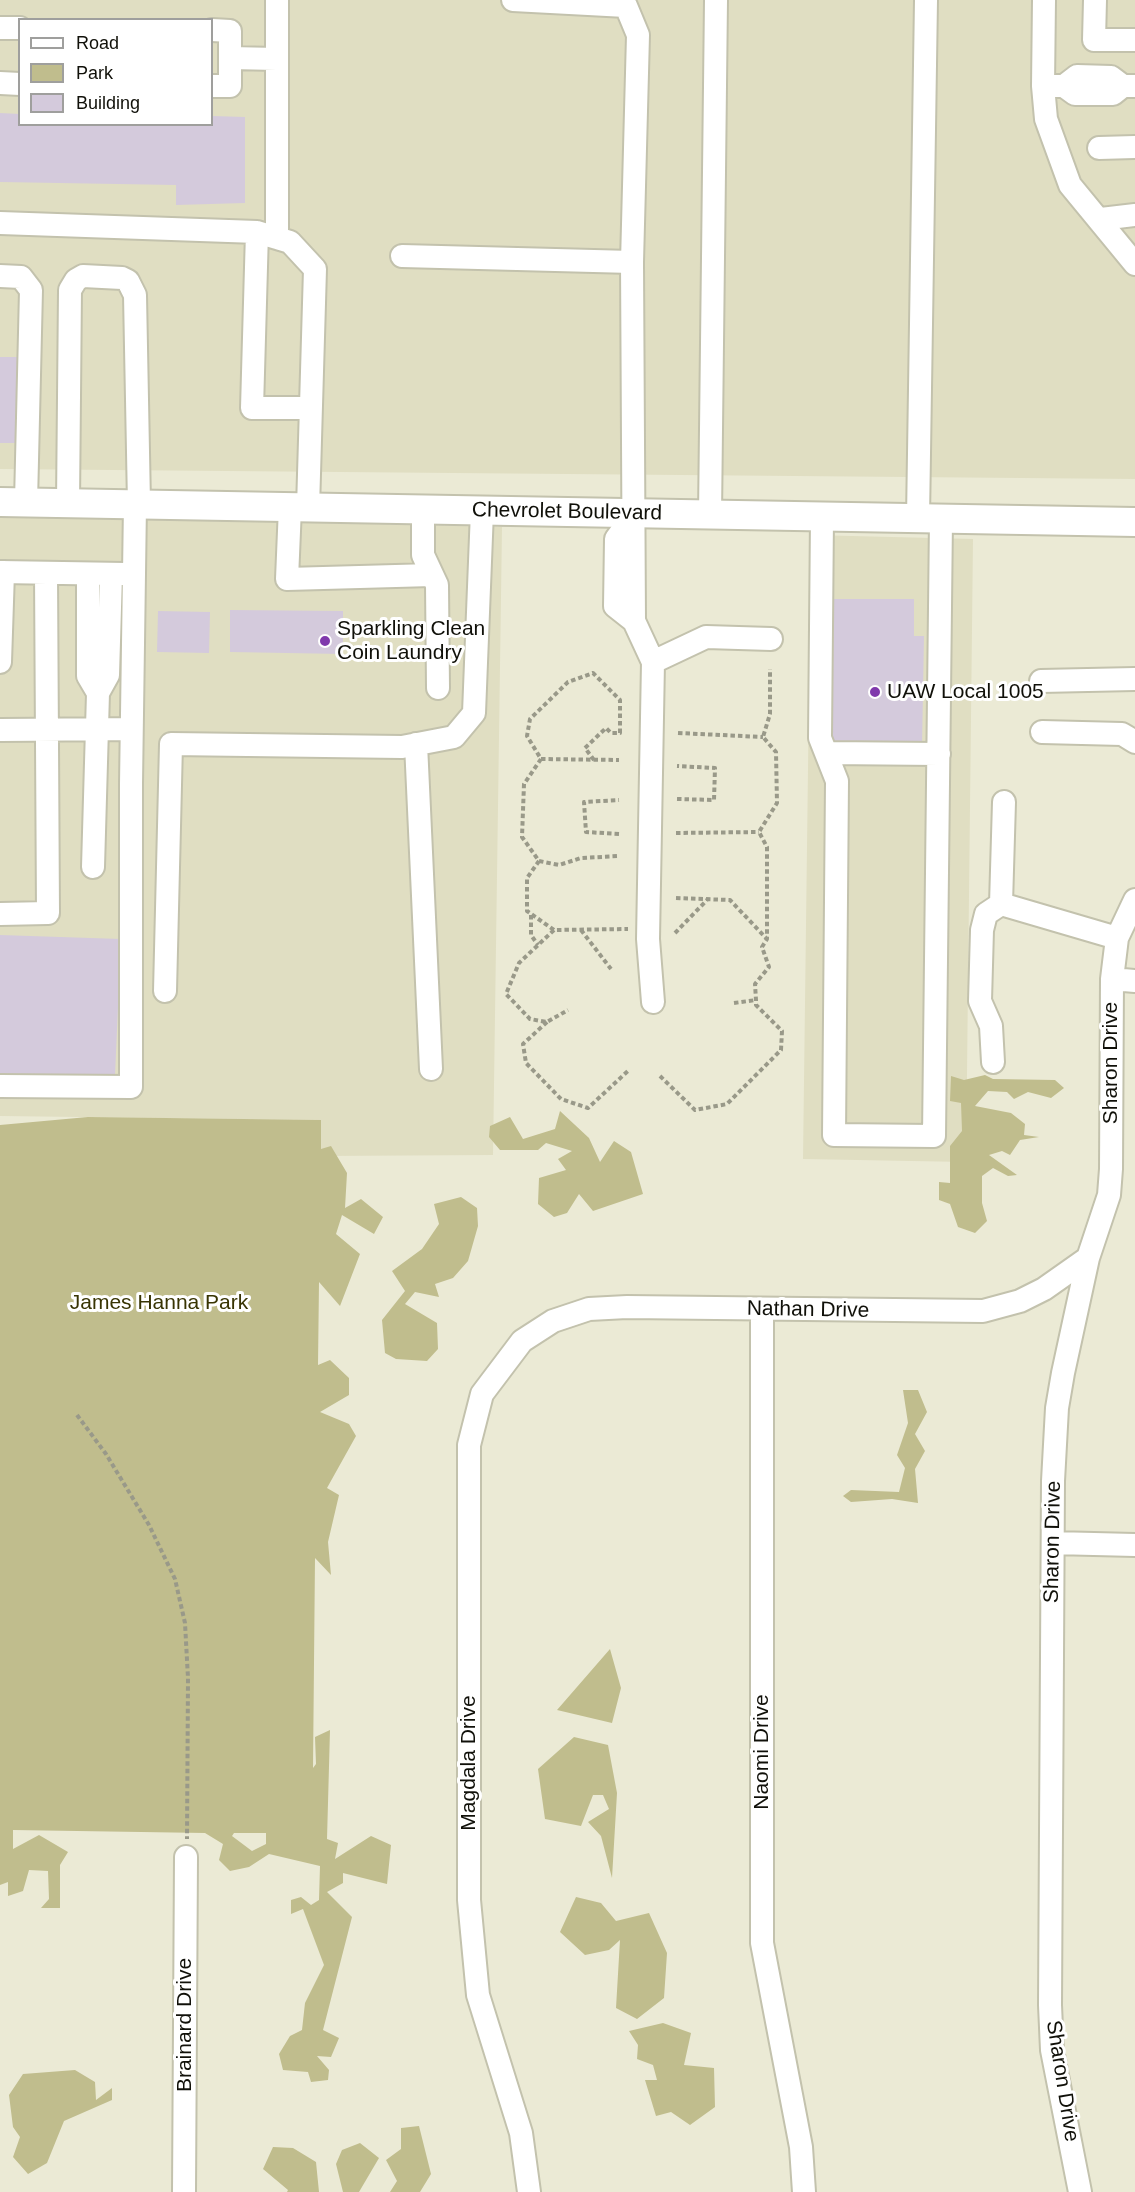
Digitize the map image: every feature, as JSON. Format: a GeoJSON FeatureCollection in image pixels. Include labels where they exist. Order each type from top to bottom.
{"type":"FeatureCollection","features":[{"type":"Feature","properties":{"kind":"main road","name":"Chevrolet Boulevard"},"geometry":{"type":"LineString","coordinates":[[13,502],[1135,522]]}},
{"type":"Feature","properties":{"kind":"street"},"geometry":{"type":"LineString","coordinates":[[277,0],[277,59],[267,235],[252,408],[310,408]]}},
{"type":"Feature","properties":{"kind":"street"},"geometry":{"type":"LineString","coordinates":[[513,0],[626,6],[638,34],[632,262],[634,621],[653,662],[648,928],[653,1002]]}},
{"type":"Feature","properties":{"kind":"street"},"geometry":{"type":"LineString","coordinates":[[710,515],[716,0]]}},
{"type":"Feature","properties":{"kind":"street"},"geometry":{"type":"LineString","coordinates":[[822,517],[820,738],[837,781],[834,1135],[934,1136],[939,754],[929,519],[926,0]]}},
{"type":"Feature","properties":{"kind":"street"},"geometry":{"type":"LineString","coordinates":[[1044,0],[1054,86],[1046,119],[1070,185],[1101,219],[1135,264]]}},
{"type":"Feature","properties":{"kind":"street"},"geometry":{"type":"LineString","coordinates":[[1095,0],[1094,40],[1135,40]]}},
{"type":"Feature","properties":{"kind":"street"},"geometry":{"type":"LineString","coordinates":[[0,28],[18,28]]}},
{"type":"Feature","properties":{"kind":"street"},"geometry":{"type":"LineString","coordinates":[[213,30],[230,31],[230,86],[213,86]]}},
{"type":"Feature","properties":{"kind":"street"},"geometry":{"type":"LineString","coordinates":[[230,58],[277,59]]}},
{"type":"Feature","properties":{"kind":"street"},"geometry":{"type":"LineString","coordinates":[[1054,86],[1077,76],[1111,77],[1129,86]]}},
{"type":"Feature","properties":{"kind":"street"},"geometry":{"type":"LineString","coordinates":[[0,83],[18,84]]}},
{"type":"Feature","properties":{"kind":"street"},"geometry":{"type":"LineString","coordinates":[[1099,148],[1135,147]]}},
{"type":"Feature","properties":{"kind":"street"},"geometry":{"type":"LineString","coordinates":[[1101,219],[1135,215]]}},
{"type":"Feature","properties":{"kind":"street"},"geometry":{"type":"LineString","coordinates":[[0,223],[267,235],[290,242],[315,269],[310,408],[287,579],[432,575]]}},
{"type":"Feature","properties":{"kind":"street"},"geometry":{"type":"LineString","coordinates":[[402,256],[632,262]]}},
{"type":"Feature","properties":{"kind":"street"},"geometry":{"type":"LineString","coordinates":[[0,276],[21,277],[31,291],[13,502]]}},
{"type":"Feature","properties":{"kind":"street"},"geometry":{"type":"LineString","coordinates":[[68,503],[70,290],[76,280],[83,276],[122,278],[128,281],[135,295],[137,504],[122,574],[108,675],[98,693],[93,867]]}},
{"type":"Feature","properties":{"kind":"street"},"geometry":{"type":"LineString","coordinates":[[423,509],[423,555],[436,585],[438,688]]}},
{"type":"Feature","properties":{"kind":"street"},"geometry":{"type":"LineString","coordinates":[[165,991],[171,744],[402,747],[454,737],[474,713],[482,511]]}},
{"type":"Feature","properties":{"kind":"street"},"geometry":{"type":"LineString","coordinates":[[0,662],[1,572],[122,574]]}},
{"type":"Feature","properties":{"kind":"street"},"geometry":{"type":"LineString","coordinates":[[0,914],[48,913],[46,573]]}},
{"type":"Feature","properties":{"kind":"street"},"geometry":{"type":"LineString","coordinates":[[88,574],[88,676],[98,693]]}},
{"type":"Feature","properties":{"kind":"street"},"geometry":{"type":"LineString","coordinates":[[0,1086],[131,1087],[131,729],[122,574]]}},
{"type":"Feature","properties":{"kind":"street"},"geometry":{"type":"LineString","coordinates":[[653,662],[706,637],[771,639]]}},
{"type":"Feature","properties":{"kind":"street"},"geometry":{"type":"LineString","coordinates":[[1041,681],[1135,679]]}},
{"type":"Feature","properties":{"kind":"street"},"geometry":{"type":"LineString","coordinates":[[0,730],[131,729]]}},
{"type":"Feature","properties":{"kind":"street"},"geometry":{"type":"LineString","coordinates":[[1042,732],[1122,734],[1135,742]]}},
{"type":"Feature","properties":{"kind":"street"},"geometry":{"type":"LineString","coordinates":[[416,744],[431,1069]]}},
{"type":"Feature","properties":{"kind":"street"},"geometry":{"type":"LineString","coordinates":[[827,753],[939,754]]}},
{"type":"Feature","properties":{"kind":"street"},"geometry":{"type":"LineString","coordinates":[[1001,904],[1004,802]]}},
{"type":"Feature","properties":{"kind":"street","name":"Sharon Drive"},"geometry":{"type":"LineString","coordinates":[[1080,2192],[1052,2050],[1050,2005],[1053,1543],[1057,1408],[1074,1312],[1088,1258],[1109,1195],[1112,979],[1117,938],[1135,900]]}},
{"type":"Feature","properties":{"kind":"street"},"geometry":{"type":"LineString","coordinates":[[1001,904],[1117,938]]}},
{"type":"Feature","properties":{"kind":"street"},"geometry":{"type":"LineString","coordinates":[[993,1062],[991,1026],[980,1000],[982,930],[986,914],[1001,904]]}},
{"type":"Feature","properties":{"kind":"street"},"geometry":{"type":"LineString","coordinates":[[1112,979],[1135,981]]}},
{"type":"Feature","properties":{"kind":"street","name":"Nathan Drive"},"geometry":{"type":"LineString","coordinates":[[522,1341],[553,1322],[589,1309],[627,1307],[983,1311],[1028,1297],[1088,1258]]}},
{"type":"Feature","properties":{"kind":"street","name":"Naomi Drive"},"geometry":{"type":"LineString","coordinates":[[762,1309],[762,1943],[801,2146],[804,2192]]}},
{"type":"Feature","properties":{"kind":"street","name":"Magdala Drive"},"geometry":{"type":"LineString","coordinates":[[522,1341],[482,1394],[469,1445],[469,1900],[478,1995],[521,2133],[530,2192]]}},
{"type":"Feature","properties":{"kind":"street"},"geometry":{"type":"LineString","coordinates":[[1053,1543],[1135,1545]]}},
{"type":"Feature","properties":{"kind":"street","name":"Brainard Drive"},"geometry":{"type":"LineString","coordinates":[[184,2192],[186,1857]]}},
{"type":"Feature","properties":{"kind":"path"},"geometry":{"type":"LineString","coordinates":[[763,737],[770,714],[770,669]]}},
{"type":"Feature","properties":{"kind":"path"},"geometry":{"type":"LineString","coordinates":[[541,759],[527,736],[530,719],[568,682],[592,673],[620,700],[620,733],[612,733],[606,728],[585,748],[594,760]]}},
{"type":"Feature","properties":{"kind":"path"},"geometry":{"type":"LineString","coordinates":[[678,733],[763,737],[776,752],[777,803],[759,832]]}},
{"type":"Feature","properties":{"kind":"path"},"geometry":{"type":"LineString","coordinates":[[541,759],[619,760]]}},
{"type":"Feature","properties":{"kind":"path"},"geometry":{"type":"LineString","coordinates":[[541,759],[524,784],[522,837],[539,861],[559,865],[581,858],[619,856]]}},
{"type":"Feature","properties":{"kind":"path"},"geometry":{"type":"LineString","coordinates":[[677,766],[715,768],[714,800],[677,799]]}},
{"type":"Feature","properties":{"kind":"path"},"geometry":{"type":"LineString","coordinates":[[619,800],[584,802],[586,832],[619,834]]}},
{"type":"Feature","properties":{"kind":"path"},"geometry":{"type":"LineString","coordinates":[[676,833],[759,832]]}},
{"type":"Feature","properties":{"kind":"path"},"geometry":{"type":"LineString","coordinates":[[660,1076],[695,1110],[727,1104],[781,1050],[782,1031],[756,1005],[755,984],[769,967],[762,947],[767,939],[766,847],[759,832]]}},
{"type":"Feature","properties":{"kind":"path"},"geometry":{"type":"LineString","coordinates":[[539,861],[527,878],[527,911],[531,914],[554,930],[635,929]]}},
{"type":"Feature","properties":{"kind":"path"},"geometry":{"type":"LineString","coordinates":[[676,898],[730,900],[767,939]]}},
{"type":"Feature","properties":{"kind":"path"},"geometry":{"type":"LineString","coordinates":[[675,933],[708,899]]}},
{"type":"Feature","properties":{"kind":"path"},"geometry":{"type":"LineString","coordinates":[[531,914],[531,935],[538,945]]}},
{"type":"Feature","properties":{"kind":"path"},"geometry":{"type":"LineString","coordinates":[[547,1022],[530,1019],[506,993],[519,963],[554,930]]}},
{"type":"Feature","properties":{"kind":"path"},"geometry":{"type":"LineString","coordinates":[[580,930],[611,969]]}},
{"type":"Feature","properties":{"kind":"path"},"geometry":{"type":"LineString","coordinates":[[734,1003],[756,1000]]}},
{"type":"Feature","properties":{"kind":"path"},"geometry":{"type":"LineString","coordinates":[[568,1010],[547,1022],[523,1044],[526,1063],[561,1099],[588,1108],[629,1070]]}},
{"type":"Feature","properties":{"kind":"path"},"geometry":{"type":"LineString","coordinates":[[77,1415],[106,1454],[149,1525],[177,1590],[185,1623],[188,1678],[186,1857]]}},
{"type":"Feature","properties":{"kind":"shaded area"},"geometry":{"type":"Polygon","coordinates":[[[0,0],[1135,0],[1135,479],[0,469],[0,0]]]}},
{"type":"Feature","properties":{"kind":"shaded area"},"geometry":{"type":"Polygon","coordinates":[[[0,514],[502,527],[493,1155],[320,1156],[321,1120],[0,1116],[0,514]]]}},
{"type":"Feature","properties":{"kind":"shaded area"},"geometry":{"type":"Polygon","coordinates":[[[811,535],[973,539],[966,1162],[803,1159],[811,535]]]}},
{"type":"Feature","properties":{"kind":"green space"},"geometry":{"type":"Polygon","coordinates":[[[985,1075],[993,1079],[1055,1080],[1064,1088],[1051,1098],[1028,1092],[1014,1099],[1007,1092],[988,1091],[975,1106],[1011,1113],[1025,1124],[1024,1135],[1039,1137],[1020,1140],[1010,1155],[1002,1151],[989,1155],[1017,1175],[1008,1176],[993,1168],[982,1176],[982,1203],[987,1221],[975,1233],[958,1227],[950,1204],[939,1200],[939,1182],[950,1183],[950,1146],[962,1131],[961,1103],[950,1101],[951,1076],[964,1080],[985,1075]]]}},
{"type":"Feature","properties":{"kind":"green space"},"geometry":{"type":"Polygon","coordinates":[[[560,1111],[589,1138],[600,1162],[614,1141],[631,1152],[643,1194],[593,1211],[579,1194],[567,1213],[554,1217],[538,1204],[539,1178],[566,1170],[558,1159],[572,1151],[546,1143],[538,1150],[500,1150],[489,1137],[490,1126],[510,1117],[523,1139],[555,1129],[560,1111]]]}},
{"type":"Feature","properties":{"kind":"green space","name":"James Hanna Park"},"geometry":{"type":"Polygon","coordinates":[[[88,1117],[321,1120],[321,1149],[331,1146],[347,1173],[345,1208],[361,1199],[383,1217],[374,1234],[342,1215],[336,1234],[360,1254],[340,1306],[319,1282],[318,1365],[330,1360],[349,1378],[349,1395],[320,1412],[349,1424],[356,1436],[327,1488],[339,1495],[328,1542],[331,1575],[315,1558],[313,1768],[316,1764],[315,1737],[330,1730],[327,1839],[338,1843],[335,1859],[371,1836],[391,1845],[387,1884],[343,1873],[343,1883],[327,1892],[352,1917],[323,2030],[339,2038],[331,2057],[317,2056],[329,2070],[328,2080],[311,2082],[308,2072],[283,2070],[279,2054],[290,2036],[302,2030],[305,2003],[324,1965],[303,1909],[291,1914],[291,1900],[301,1897],[311,1905],[319,1900],[320,1866],[269,1854],[249,1867],[230,1871],[219,1860],[223,1844],[205,1833],[13,1830],[13,1849],[39,1835],[68,1852],[60,1865],[60,1908],[41,1908],[49,1899],[48,1871],[29,1870],[23,1891],[8,1896],[8,1882],[0,1885],[0,1125],[88,1117]],[[234,1833],[232,1836],[252,1851],[266,1844],[266,1833],[234,1833]]]}},
{"type":"Feature","properties":{"kind":"green space"},"geometry":{"type":"Polygon","coordinates":[[[461,1197],[477,1208],[478,1226],[468,1261],[453,1278],[435,1284],[439,1297],[415,1292],[405,1304],[437,1323],[438,1349],[427,1361],[396,1359],[385,1353],[382,1320],[405,1291],[392,1271],[422,1249],[439,1224],[434,1204],[461,1197]]]}},
{"type":"Feature","properties":{"kind":"green space"},"geometry":{"type":"Polygon","coordinates":[[[903,1390],[918,1390],[927,1412],[915,1434],[925,1451],[915,1469],[918,1503],[892,1499],[851,1502],[843,1496],[851,1490],[899,1492],[905,1468],[897,1455],[908,1423],[903,1390]]]}},
{"type":"Feature","properties":{"kind":"green space"},"geometry":{"type":"Polygon","coordinates":[[[610,1649],[621,1688],[612,1723],[557,1710],[610,1649]]]}},
{"type":"Feature","properties":{"kind":"green space"},"geometry":{"type":"Polygon","coordinates":[[[574,1737],[608,1745],[617,1793],[612,1878],[601,1836],[588,1822],[609,1809],[603,1795],[593,1795],[581,1826],[545,1819],[538,1769],[574,1737]]]}},
{"type":"Feature","properties":{"kind":"green space"},"geometry":{"type":"Polygon","coordinates":[[[576,1897],[601,1903],[616,1921],[649,1913],[667,1953],[664,1998],[637,2019],[616,2008],[620,1940],[609,1950],[585,1955],[560,1932],[576,1897]]]}},
{"type":"Feature","properties":{"kind":"green space"},"geometry":{"type":"Polygon","coordinates":[[[663,2023],[691,2033],[684,2065],[714,2068],[715,2107],[690,2125],[671,2112],[656,2116],[645,2080],[657,2080],[653,2065],[637,2059],[638,2045],[629,2031],[663,2023]]]}},
{"type":"Feature","properties":{"kind":"green space"},"geometry":{"type":"Polygon","coordinates":[[[75,2070],[95,2082],[96,2100],[112,2088],[112,2100],[64,2121],[47,2163],[28,2174],[13,2157],[20,2137],[13,2127],[9,2095],[23,2074],[75,2070]]]}},
{"type":"Feature","properties":{"kind":"green space"},"geometry":{"type":"Polygon","coordinates":[[[419,2126],[431,2174],[420,2192],[390,2192],[397,2181],[386,2160],[401,2149],[401,2128],[419,2126]]]}},
{"type":"Feature","properties":{"kind":"green space"},"geometry":{"type":"Polygon","coordinates":[[[360,2143],[379,2158],[359,2192],[343,2192],[336,2164],[342,2150],[360,2143]]]}},
{"type":"Feature","properties":{"kind":"green space"},"geometry":{"type":"Polygon","coordinates":[[[273,2147],[293,2148],[316,2162],[319,2192],[287,2192],[288,2190],[263,2169],[273,2147]]]}},
{"type":"Feature","properties":{"kind":"building"},"geometry":{"type":"Polygon","coordinates":[[[0,113],[18,114],[18,126],[213,126],[213,116],[245,117],[245,203],[176,205],[176,185],[0,182],[0,113]]]}},
{"type":"Feature","properties":{"kind":"building"},"geometry":{"type":"Polygon","coordinates":[[[0,357],[25,357],[25,443],[0,443],[0,357]]]}},
{"type":"Feature","properties":{"kind":"building","name":"UAW Local 1005"},"geometry":{"type":"Polygon","coordinates":[[[828,599],[914,599],[914,636],[924,636],[922,746],[827,744],[828,599]]]}},
{"type":"Feature","properties":{"kind":"building"},"geometry":{"type":"Polygon","coordinates":[[[230,610],[343,611],[343,654],[230,652],[230,610]]]}},
{"type":"Feature","properties":{"kind":"building"},"geometry":{"type":"Polygon","coordinates":[[[158,611],[210,612],[209,653],[157,652],[158,611]]]}},
{"type":"Feature","properties":{"kind":"building"},"geometry":{"type":"Polygon","coordinates":[[[0,935],[121,939],[115,1075],[0,1075],[0,935]]]}},
{"type":"Feature","properties":{"kind":"place","name":"Sparkling Clean Coin Laundry"},"geometry":{"type":"Point","coordinates":[325,641]}},
{"type":"Feature","properties":{"kind":"place","name":"UAW Local 1005"},"geometry":{"type":"Point","coordinates":[875,692]}}]}
